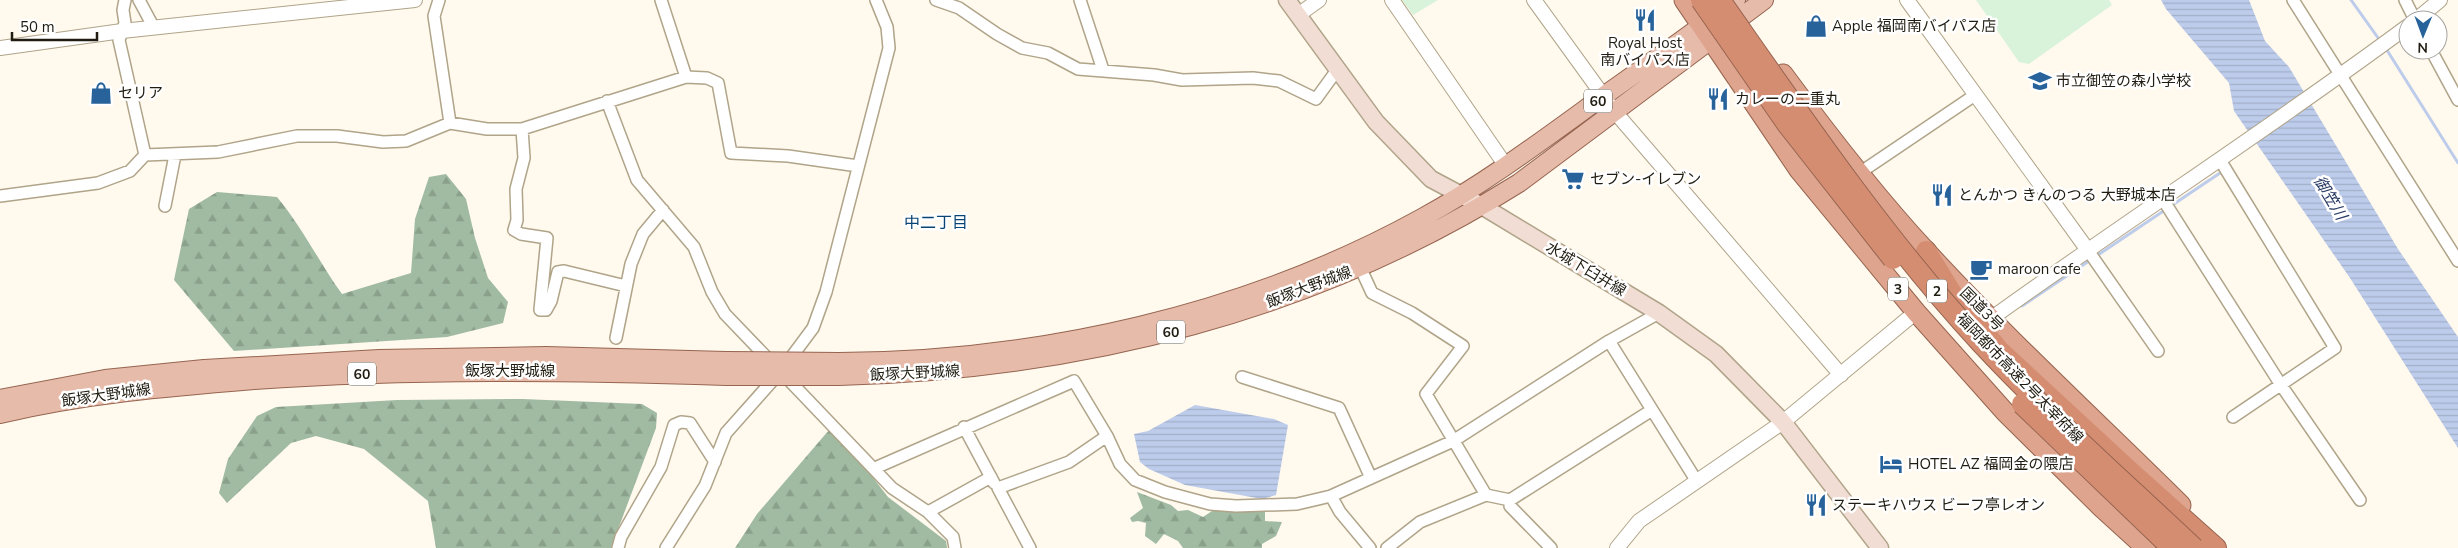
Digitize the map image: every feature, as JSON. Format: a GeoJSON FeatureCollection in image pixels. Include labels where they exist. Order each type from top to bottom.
{"type":"FeatureCollection","features":[{"type":"Feature","properties":{"kind":"highway","name":"3"},"geometry":{"type":"LineString","coordinates":[[1684,0],[1799,170],[1916,312],[2005,412],[2102,508],[2146,548]]}},
{"type":"Feature","properties":{"kind":"highway","name":"福岡都市高速2号太宰府線"},"geometry":{"type":"LineString","coordinates":[[1701,0],[1787,124],[1925,298],[1971,351],[2019,400],[2172,548]]}},
{"type":"Feature","properties":{"kind":"highway","name":"福岡都市高速2号太宰府線"},"geometry":{"type":"LineString","coordinates":[[1732,4],[1800,114],[1868,205],[1975,335],[2028,391],[2194,548]]}},
{"type":"Feature","properties":{"kind":"highway","name":"国道3号"},"geometry":{"type":"LineString","coordinates":[[1732,4],[1858,174],[1926,251],[2046,375],[2223,548]]}},
{"type":"Feature","properties":{"kind":"highway"},"geometry":{"type":"LineString","coordinates":[[1926,251],[1953,295],[1999,350],[2216,548]]}},
{"type":"Feature","properties":{"kind":"main road","name":"水城下臼井線"},"geometry":{"type":"LineString","coordinates":[[1287,0],[1376,122],[1431,179],[1482,206],[1659,313],[1716,354],[1783,422],[1880,548]]}},
{"type":"Feature","properties":{"kind":"main road","name":"飯塚大野城線"},"geometry":{"type":"LineString","coordinates":[[0,414],[48,403],[115,392],[306,377],[449,371],[726,368],[839,369],[905,375],[967,370],[1109,348],[1199,325],[1250,309],[1393,253],[1482,206],[1519,183],[1615,112],[1706,33],[1732,4],[1764,0]]}},
{"type":"Feature","properties":{"kind":"main road","name":"飯塚大野城線"},"geometry":{"type":"LineString","coordinates":[[839,369],[1044,346],[1120,331],[1196,311],[1277,283],[1363,249],[1423,218],[1506,166],[1604,96],[1706,33]]}},
{"type":"Feature","properties":{"kind":"main road","name":"飯塚大野城線"},"geometry":{"type":"LineString","coordinates":[[0,399],[106,379],[204,369],[370,360],[546,356],[726,368]]}},
{"type":"Feature","properties":{"kind":"street"},"geometry":{"type":"LineString","coordinates":[[125,0],[126,23],[120,40],[145,155]]}},
{"type":"Feature","properties":{"kind":"street"},"geometry":{"type":"LineString","coordinates":[[139,0],[154,28]]}},
{"type":"Feature","properties":{"kind":"street"},"geometry":{"type":"LineString","coordinates":[[0,48],[309,5],[415,0]]}},
{"type":"Feature","properties":{"kind":"street"},"geometry":{"type":"LineString","coordinates":[[439,0],[434,16],[450,123]]}},
{"type":"Feature","properties":{"kind":"street"},"geometry":{"type":"LineString","coordinates":[[661,0],[686,77]]}},
{"type":"Feature","properties":{"kind":"street"},"geometry":{"type":"LineString","coordinates":[[666,548],[705,486],[726,433],[781,371],[814,328],[826,292],[889,48],[887,27],[876,0]]}},
{"type":"Feature","properties":{"kind":"street"},"geometry":{"type":"LineString","coordinates":[[936,0],[959,8],[997,34],[1022,48],[1048,53],[1078,69],[1103,70],[1182,80],[1253,78],[1279,81],[1316,99],[1337,70]]}},
{"type":"Feature","properties":{"kind":"street"},"geometry":{"type":"LineString","coordinates":[[1080,0],[1103,70]]}},
{"type":"Feature","properties":{"kind":"street"},"geometry":{"type":"LineString","coordinates":[[1298,15],[1319,0]]}},
{"type":"Feature","properties":{"kind":"street"},"geometry":{"type":"LineString","coordinates":[[1392,0],[1506,166]]}},
{"type":"Feature","properties":{"kind":"street"},"geometry":{"type":"LineString","coordinates":[[1534,0],[1615,112],[1841,375]]}},
{"type":"Feature","properties":{"kind":"street"},"geometry":{"type":"LineString","coordinates":[[1907,0],[2087,249],[2158,351]]}},
{"type":"Feature","properties":{"kind":"street"},"geometry":{"type":"LineString","coordinates":[[2293,0],[2458,261]]}},
{"type":"Feature","properties":{"kind":"street"},"geometry":{"type":"LineString","coordinates":[[2428,10],[2440,0]]}},
{"type":"Feature","properties":{"kind":"street"},"geometry":{"type":"LineString","coordinates":[[1992,318],[2087,249],[2222,159],[2398,33]]}},
{"type":"Feature","properties":{"kind":"street"},"geometry":{"type":"LineString","coordinates":[[2436,60],[2458,100]]}},
{"type":"Feature","properties":{"kind":"street"},"geometry":{"type":"LineString","coordinates":[[0,196],[98,183],[130,171],[145,155],[218,152],[297,136],[338,136],[383,142],[406,141],[450,123],[487,129],[522,129],[686,77],[707,78],[718,83],[731,153],[788,156],[858,166]]}},
{"type":"Feature","properties":{"kind":"street"},"geometry":{"type":"LineString","coordinates":[[1858,174],[1975,96]]}},
{"type":"Feature","properties":{"kind":"street"},"geometry":{"type":"LineString","coordinates":[[607,101],[637,180],[694,247],[712,292],[725,314],[875,468],[892,488],[928,512],[954,537],[955,548]]}},
{"type":"Feature","properties":{"kind":"street"},"geometry":{"type":"LineString","coordinates":[[522,129],[524,158],[516,189],[517,220],[514,230],[521,234],[547,238],[540,310],[546,310],[551,300],[558,272],[564,271],[626,286]]}},
{"type":"Feature","properties":{"kind":"street"},"geometry":{"type":"LineString","coordinates":[[165,206],[175,155]]}},
{"type":"Feature","properties":{"kind":"street"},"geometry":{"type":"LineString","coordinates":[[2222,159],[2335,348],[2233,417]]}},
{"type":"Feature","properties":{"kind":"street"},"geometry":{"type":"LineString","coordinates":[[2162,198],[2280,385],[2360,500]]}},
{"type":"Feature","properties":{"kind":"street"},"geometry":{"type":"LineString","coordinates":[[616,338],[631,264],[643,234],[663,210]]}},
{"type":"Feature","properties":{"kind":"street"},"geometry":{"type":"LineString","coordinates":[[1360,267],[1372,293],[1412,313],[1463,346],[1426,394],[1486,494]]}},
{"type":"Feature","properties":{"kind":"street"},"geometry":{"type":"LineString","coordinates":[[1617,548],[1639,521],[1783,422],[1916,312]]}},
{"type":"Feature","properties":{"kind":"street"},"geometry":{"type":"LineString","coordinates":[[875,468],[964,427],[1074,381],[1107,436],[1120,464],[1135,480],[1165,492],[1210,504],[1288,505],[1331,496],[1453,441],[1608,341],[1659,313]]}},
{"type":"Feature","properties":{"kind":"street"},"geometry":{"type":"LineString","coordinates":[[1608,341],[1696,480]]}},
{"type":"Feature","properties":{"kind":"street"},"geometry":{"type":"LineString","coordinates":[[1242,376],[1339,408],[1371,478]]}},
{"type":"Feature","properties":{"kind":"street"},"geometry":{"type":"LineString","coordinates":[[1387,548],[1420,522],[1486,494],[1510,500],[1652,410]]}},
{"type":"Feature","properties":{"kind":"street"},"geometry":{"type":"LineString","coordinates":[[618,548],[621,538],[662,467],[674,426],[681,422],[690,424],[715,462]]}},
{"type":"Feature","properties":{"kind":"street"},"geometry":{"type":"LineString","coordinates":[[964,427],[1030,548]]}},
{"type":"Feature","properties":{"kind":"street"},"geometry":{"type":"LineString","coordinates":[[998,488],[1069,462],[1107,436]]}},
{"type":"Feature","properties":{"kind":"street"},"geometry":{"type":"LineString","coordinates":[[928,512],[991,477]]}},
{"type":"Feature","properties":{"kind":"street"},"geometry":{"type":"LineString","coordinates":[[1331,496],[1340,512],[1370,548]]}},
{"type":"Feature","properties":{"kind":"street"},"geometry":{"type":"LineString","coordinates":[[1510,500],[1510,506],[1551,548]]}},
{"type":"Feature","properties":{"kind":"green space"},"geometry":{"type":"Polygon","coordinates":[[[1402,0],[1438,0],[1413,15],[1402,0]]]}},
{"type":"Feature","properties":{"kind":"green space"},"geometry":{"type":"Polygon","coordinates":[[[1976,0],[2109,0],[2112,5],[2029,64],[2019,62],[1976,0]]]}},
{"type":"Feature","properties":{"kind":"green space"},"geometry":{"type":"Polygon","coordinates":[[[446,174],[466,199],[475,238],[488,278],[508,302],[503,323],[447,337],[234,351],[174,280],[189,209],[217,192],[277,197],[342,294],[411,273],[415,219],[429,177],[446,174]]]}},
{"type":"Feature","properties":{"kind":"green space"},"geometry":{"type":"Polygon","coordinates":[[[523,399],[642,404],[657,413],[656,428],[611,548],[436,548],[428,501],[364,449],[316,436],[291,443],[227,503],[219,493],[228,459],[257,416],[276,407],[397,400],[523,399]]]}},
{"type":"Feature","properties":{"kind":"green space"},"geometry":{"type":"Polygon","coordinates":[[[829,430],[864,466],[888,497],[946,541],[947,548],[735,548],[757,514],[829,430]]]}},
{"type":"Feature","properties":{"kind":"green space"},"geometry":{"type":"Polygon","coordinates":[[[1137,492],[1171,505],[1178,511],[1188,510],[1203,517],[1212,511],[1265,510],[1265,521],[1282,522],[1276,536],[1262,544],[1262,548],[1183,548],[1178,541],[1164,534],[1156,544],[1145,536],[1146,523],[1132,522],[1130,518],[1143,508],[1137,492]]]}},
{"type":"Feature","properties":{"kind":"water","name":"御笠川"},"geometry":{"type":"Polygon","coordinates":[[[2161,0],[2249,0],[2265,41],[2289,67],[2398,249],[2458,337],[2458,448],[2350,278],[2234,111],[2229,83],[2166,9],[2161,0]]]}},
{"type":"Feature","properties":{"kind":"water"},"geometry":{"type":"Polygon","coordinates":[[[1195,405],[1274,419],[1288,425],[1276,495],[1262,499],[1185,485],[1149,469],[1140,462],[1134,434],[1148,431],[1195,405]]]}},
{"type":"Feature","properties":{"kind":"waterway"},"geometry":{"type":"LineString","coordinates":[[2351,0],[2381,42]]}},
{"type":"Feature","properties":{"kind":"waterway"},"geometry":{"type":"LineString","coordinates":[[2385,47],[2458,163]]}},
{"type":"Feature","properties":{"kind":"waterway"},"geometry":{"type":"LineString","coordinates":[[2022,306],[2223,171]]}},
{"type":"Feature","properties":{"kind":"place","name":"Royal Host 南バイパス店"},"geometry":{"type":"Point","coordinates":[1645,20]}},
{"type":"Feature","properties":{"kind":"place","name":"Apple 福岡南バイパス店"},"geometry":{"type":"Point","coordinates":[1816,26]}},
{"type":"Feature","properties":{"kind":"place","name":"市立御笠の森小学校"},"geometry":{"type":"Point","coordinates":[2040,81]}},
{"type":"Feature","properties":{"kind":"place","name":"セリア"},"geometry":{"type":"Point","coordinates":[101,93]}},
{"type":"Feature","properties":{"kind":"place","name":"カレーの二重丸"},"geometry":{"type":"Point","coordinates":[1718,99]}},
{"type":"Feature","properties":{"kind":"place","name":"セブン-イレブン"},"geometry":{"type":"Point","coordinates":[1573,179]}},
{"type":"Feature","properties":{"kind":"place","name":"とんかつ きんのつる 大野城本店"},"geometry":{"type":"Point","coordinates":[1942,195]}},
{"type":"Feature","properties":{"kind":"place","name":"maroon cafe"},"geometry":{"type":"Point","coordinates":[1981,269]}},
{"type":"Feature","properties":{"kind":"place","name":"HOTEL AZ 福岡金の隈店"},"geometry":{"type":"Point","coordinates":[1891,464]}},
{"type":"Feature","properties":{"kind":"place","name":"ステーキハウス ビーフ亭レオン"},"geometry":{"type":"Point","coordinates":[1816,505]}},
{"type":"Feature","properties":{"kind":"district","name":"中二丁目"},"geometry":{"type":"Point","coordinates":[936,223]}}]}
